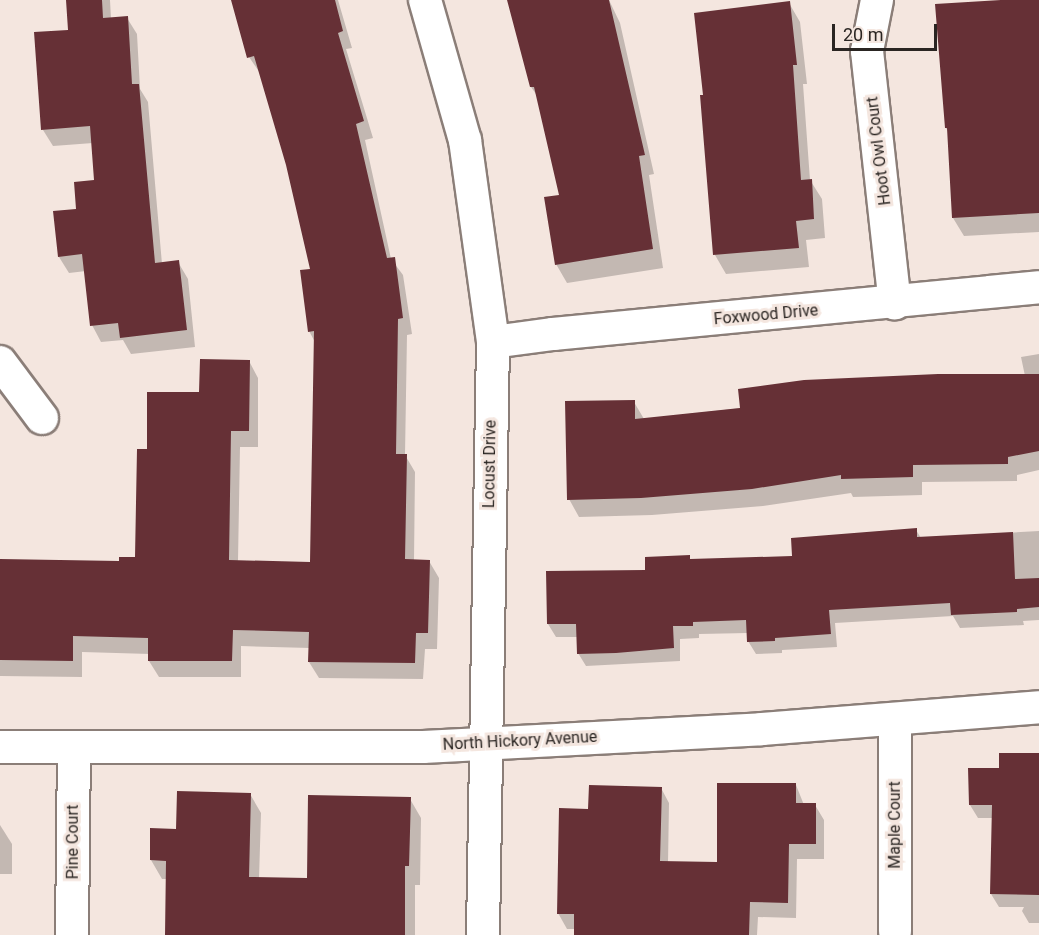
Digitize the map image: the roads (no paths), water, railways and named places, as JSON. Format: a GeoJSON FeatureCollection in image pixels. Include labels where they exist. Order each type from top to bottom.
{"type":"FeatureCollection","features":[{"type":"Feature","properties":{"kind":"street","name":"Locust Drive"},"geometry":{"type":"LineString","coordinates":[[425,0],[465,140],[493,342],[483,935]]}},
{"type":"Feature","properties":{"kind":"street","name":"Hoot Owl Court"},"geometry":{"type":"LineString","coordinates":[[877,0],[867,51],[895,303]]}},
{"type":"Feature","properties":{"kind":"street","name":"Foxwood Drive"},"geometry":{"type":"LineString","coordinates":[[493,342],[1039,287]]}},
{"type":"Feature","properties":{"kind":"street"},"geometry":{"type":"LineString","coordinates":[[0,362],[42,418]]}},
{"type":"Feature","properties":{"kind":"street","name":"North Hickory Avenue"},"geometry":{"type":"LineString","coordinates":[[0,747],[423,747],[762,729],[1039,707]]}},
{"type":"Feature","properties":{"kind":"street","name":"Maple Court"},"geometry":{"type":"LineString","coordinates":[[895,720],[895,931]]}},
{"type":"Feature","properties":{"kind":"street","name":"Pine Court"},"geometry":{"type":"LineString","coordinates":[[72,935],[74,748]]}}]}
